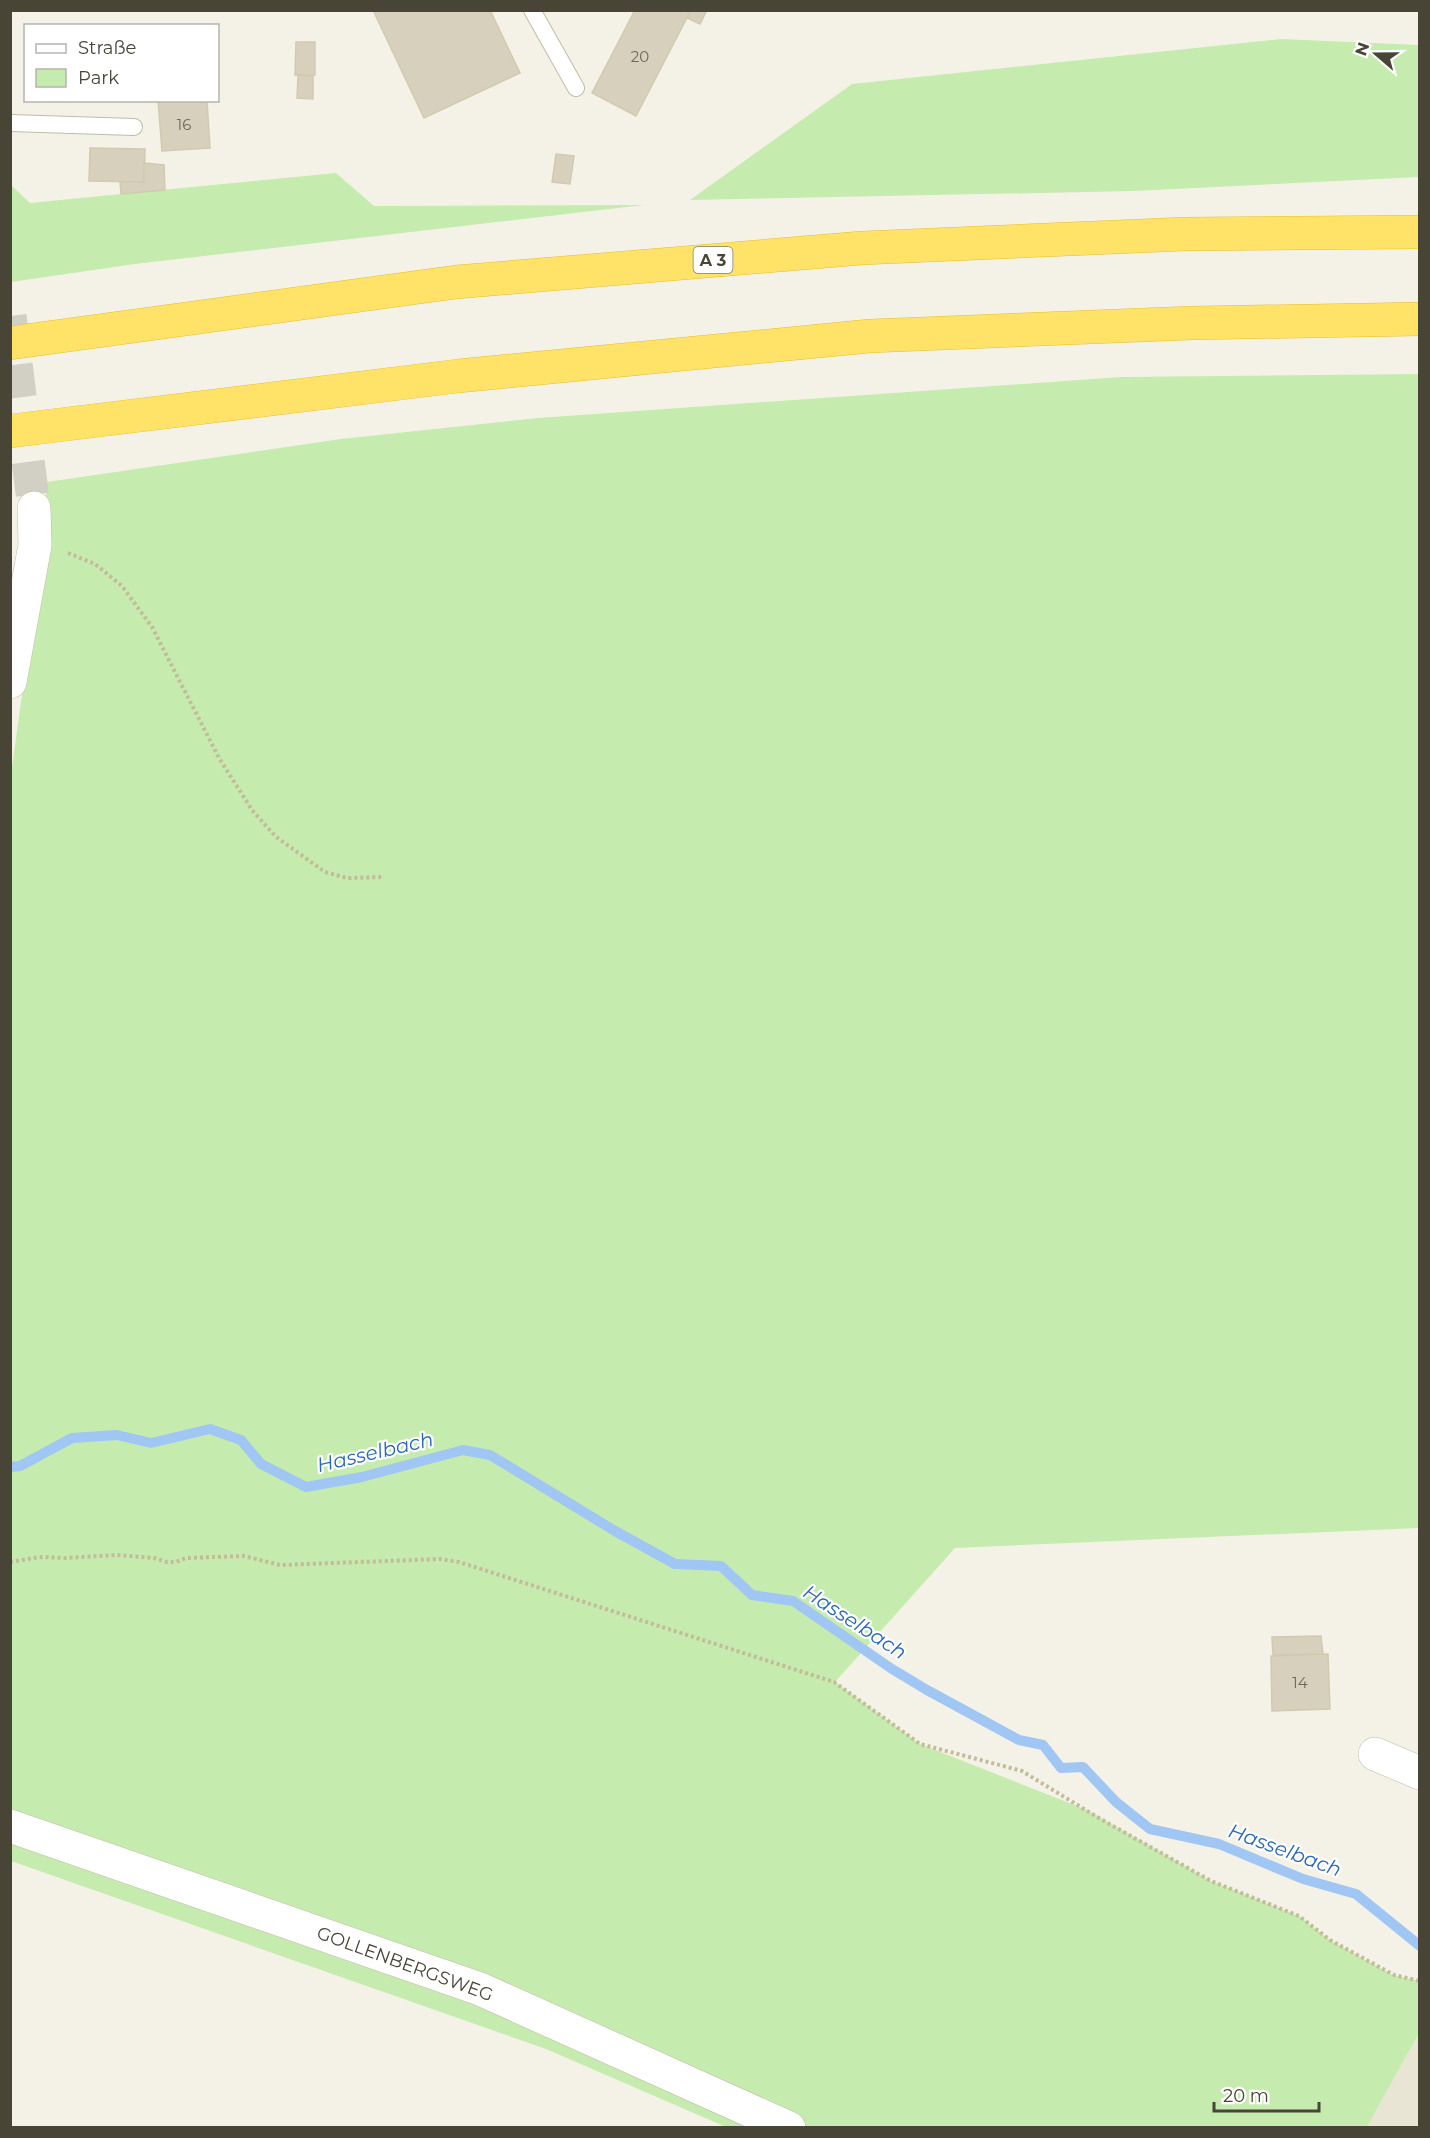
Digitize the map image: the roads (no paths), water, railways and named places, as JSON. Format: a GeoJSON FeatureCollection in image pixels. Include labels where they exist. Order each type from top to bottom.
{"type":"FeatureCollection","features":[{"type":"Feature","properties":{"kind":"highway","name":"A 3"},"geometry":{"type":"LineString","coordinates":[[10,343],[456,282],[862,248],[1185,234],[1419,232]]}},
{"type":"Feature","properties":{"kind":"highway"},"geometry":{"type":"LineString","coordinates":[[10,431],[458,376],[870,336],[1192,323],[1419,319]]}},
{"type":"Feature","properties":{"kind":"street"},"geometry":{"type":"LineString","coordinates":[[10,682],[25,560],[34,508]]}},
{"type":"Feature","properties":{"kind":"street"},"geometry":{"type":"LineString","coordinates":[[1375,1754],[1419,1773]]}},
{"type":"Feature","properties":{"kind":"street","name":"GOLLENBERGSWEG"},"geometry":{"type":"LineString","coordinates":[[10,1826],[480,1989],[789,2127]]}},
{"type":"Feature","properties":{"kind":"lane"},"geometry":{"type":"LineString","coordinates":[[532,10],[576,88]]}},
{"type":"Feature","properties":{"kind":"lane"},"geometry":{"type":"LineString","coordinates":[[10,123],[134,127]]}},
{"type":"Feature","properties":{"kind":"waterway","name":"Hasselbach"},"geometry":{"type":"LineString","coordinates":[[10,1467],[20,1466],[72,1438],[117,1435],[151,1443],[210,1429],[241,1440],[261,1464],[306,1487],[362,1477],[463,1450],[490,1455],[615,1531],[675,1564],[721,1566],[752,1595],[793,1601],[892,1669],[927,1690],[1019,1740],[1043,1745],[1061,1768],[1083,1767],[1116,1802],[1150,1829],[1219,1844],[1303,1879],[1356,1894],[1420,1946]]}},
{"type":"Feature","properties":{"kind":"tunnel"},"geometry":{"type":"LineString","coordinates":[[10,316],[34,508]]}}]}
